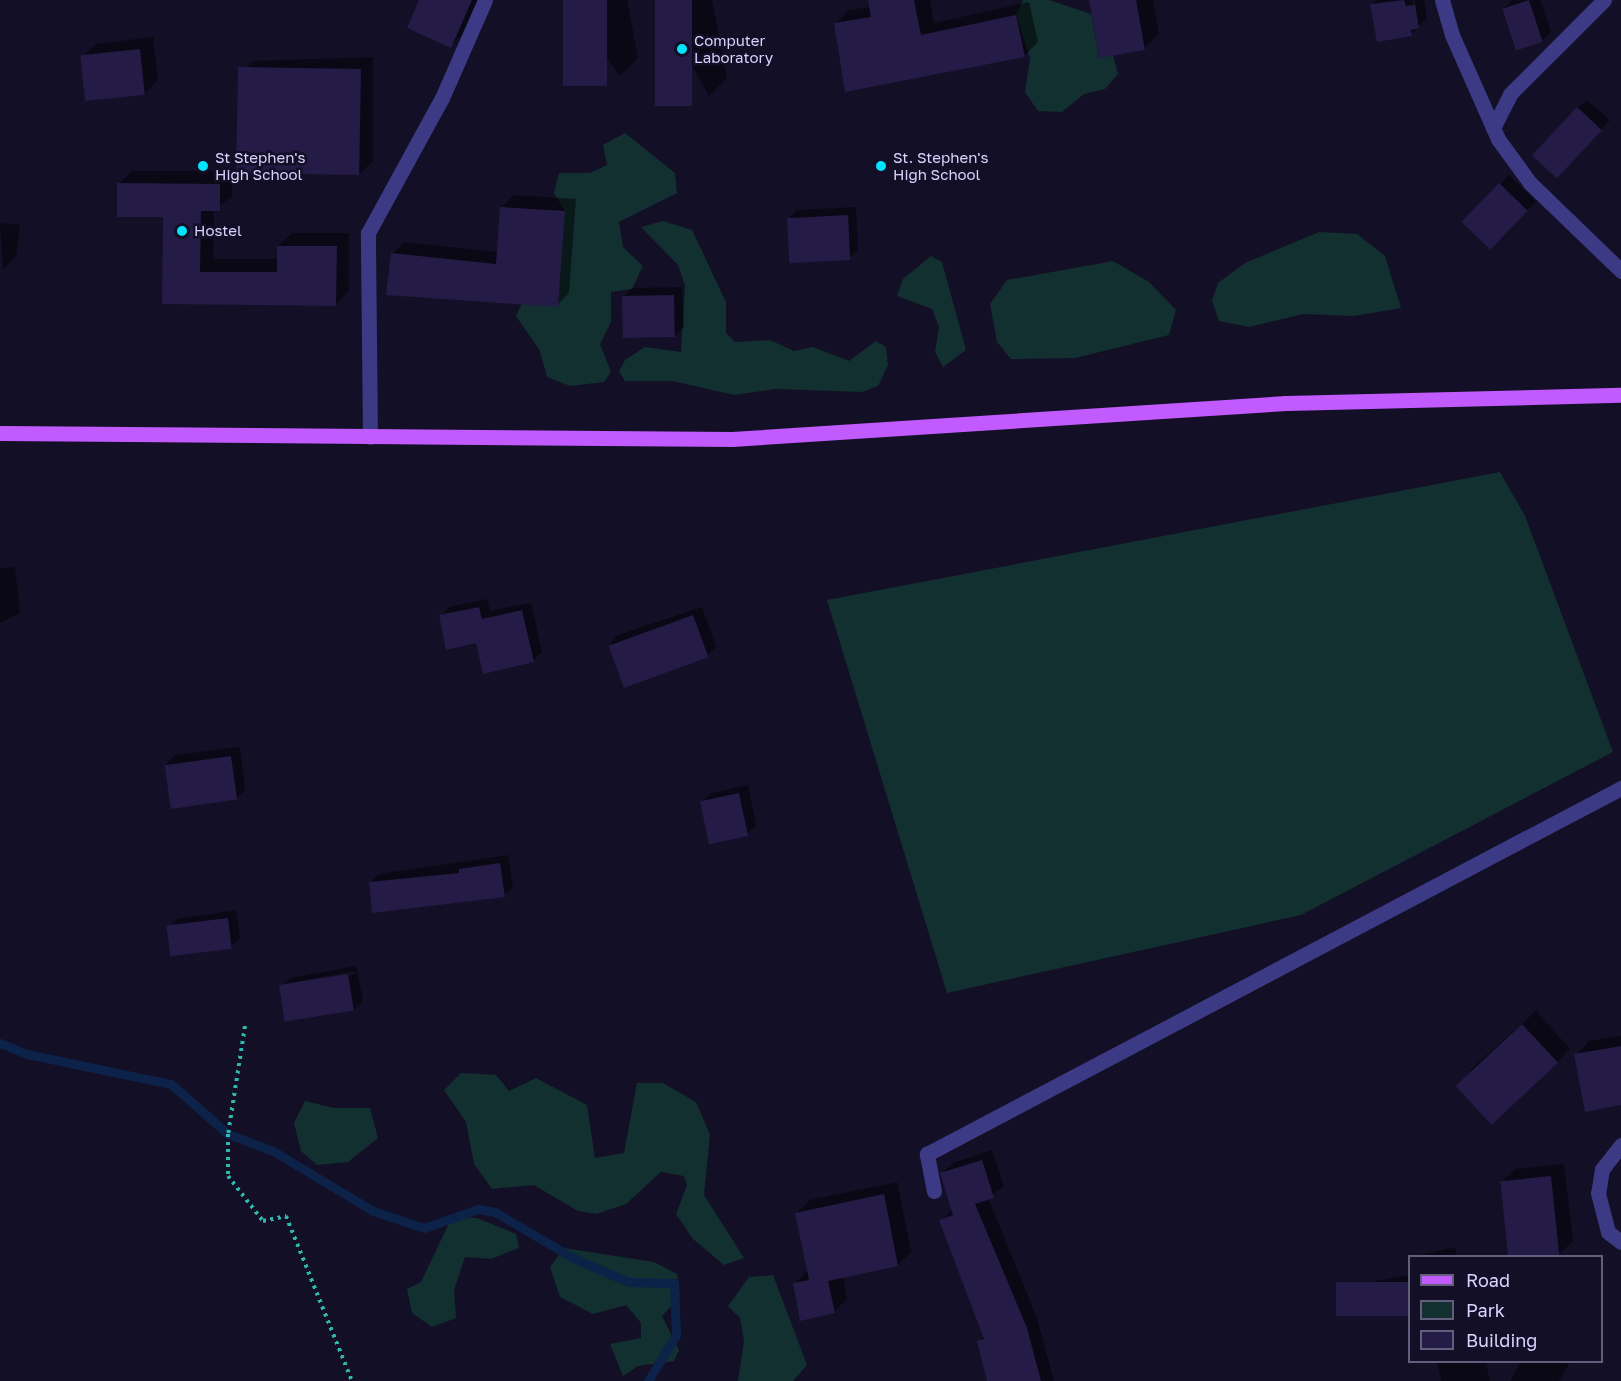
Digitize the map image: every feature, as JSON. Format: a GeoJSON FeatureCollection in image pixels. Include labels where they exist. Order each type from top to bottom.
{"type":"FeatureCollection","features":[{"type":"Feature","properties":{"kind":"main road"},"geometry":{"type":"LineString","coordinates":[[0,433],[370,438],[732,439],[1286,403],[1621,395]]}},
{"type":"Feature","properties":{"kind":"street"},"geometry":{"type":"LineString","coordinates":[[370,438],[369,233],[442,98],[485,0]]}},
{"type":"Feature","properties":{"kind":"street"},"geometry":{"type":"LineString","coordinates":[[1442,0],[1452,36],[1493,128],[1530,183],[1621,271]]}},
{"type":"Feature","properties":{"kind":"street"},"geometry":{"type":"LineString","coordinates":[[1493,128],[1510,94],[1604,0]]}},
{"type":"Feature","properties":{"kind":"street"},"geometry":{"type":"LineString","coordinates":[[934,1191],[927,1154],[1621,788]]}},
{"type":"Feature","properties":{"kind":"street"},"geometry":{"type":"LineString","coordinates":[[1621,1145],[1602,1169],[1598,1193],[1608,1232],[1621,1242]]}},
{"type":"Feature","properties":{"kind":"path"},"geometry":{"type":"LineString","coordinates":[[245,1026],[228,1134],[228,1176],[263,1221],[286,1216],[352,1381]]}},
{"type":"Feature","properties":{"kind":"green space"},"geometry":{"type":"Polygon","coordinates":[[[1023,0],[1049,0],[1091,14],[1099,58],[1113,55],[1118,74],[1105,89],[1084,94],[1062,112],[1038,111],[1025,92],[1030,58],[1016,15],[1023,0]]]}},
{"type":"Feature","properties":{"kind":"green space"},"geometry":{"type":"Polygon","coordinates":[[[625,133],[675,173],[677,193],[619,222],[623,247],[643,266],[632,289],[611,292],[611,322],[600,344],[611,372],[604,382],[570,386],[547,377],[540,351],[516,316],[565,211],[554,193],[559,173],[590,173],[607,165],[603,145],[625,133]]]}},
{"type":"Feature","properties":{"kind":"green space"},"geometry":{"type":"Polygon","coordinates":[[[663,221],[692,230],[726,302],[726,333],[735,342],[770,340],[794,351],[813,347],[849,361],[876,341],[886,347],[888,365],[878,386],[862,392],[776,389],[734,395],[673,381],[625,381],[619,371],[625,360],[645,347],[681,352],[685,285],[678,265],[641,227],[663,221]]]}},
{"type":"Feature","properties":{"kind":"green space"},"geometry":{"type":"Polygon","coordinates":[[[1319,232],[1357,234],[1385,256],[1401,308],[1354,316],[1303,314],[1249,327],[1219,321],[1212,301],[1218,283],[1245,263],[1319,232]]]}},
{"type":"Feature","properties":{"kind":"green space"},"geometry":{"type":"Polygon","coordinates":[[[931,256],[942,262],[966,350],[943,367],[935,352],[939,327],[932,309],[897,296],[903,279],[931,256]]]}},
{"type":"Feature","properties":{"kind":"green space"},"geometry":{"type":"Polygon","coordinates":[[[1113,261],[1149,282],[1176,310],[1169,335],[1075,358],[1011,359],[997,342],[990,304],[1007,280],[1113,261]]]}},
{"type":"Feature","properties":{"kind":"green space"},"geometry":{"type":"Polygon","coordinates":[[[1500,472],[1525,516],[1613,752],[1301,915],[947,993],[827,600],[1500,472]]]}},
{"type":"Feature","properties":{"kind":"green space"},"geometry":{"type":"Polygon","coordinates":[[[461,1073],[496,1075],[509,1091],[536,1078],[587,1105],[595,1158],[624,1153],[637,1083],[663,1083],[696,1102],[710,1135],[704,1195],[744,1258],[724,1265],[693,1239],[676,1214],[687,1185],[684,1176],[661,1172],[626,1204],[596,1214],[578,1211],[534,1185],[492,1189],[474,1164],[466,1122],[444,1090],[461,1073]]]}},
{"type":"Feature","properties":{"kind":"green space"},"geometry":{"type":"Polygon","coordinates":[[[305,1101],[334,1108],[370,1108],[378,1138],[348,1162],[317,1165],[301,1151],[294,1123],[305,1101]]]}},
{"type":"Feature","properties":{"kind":"green space"},"geometry":{"type":"Polygon","coordinates":[[[452,1217],[477,1218],[516,1234],[519,1248],[491,1259],[465,1257],[454,1290],[456,1318],[432,1327],[412,1313],[407,1289],[421,1282],[452,1217]]]}},
{"type":"Feature","properties":{"kind":"green space"},"geometry":{"type":"Polygon","coordinates":[[[564,1248],[654,1262],[677,1274],[680,1297],[662,1316],[679,1350],[674,1361],[638,1366],[623,1376],[610,1344],[641,1338],[641,1323],[626,1305],[593,1314],[560,1297],[550,1267],[564,1248]]]}},
{"type":"Feature","properties":{"kind":"green space"},"geometry":{"type":"Polygon","coordinates":[[[773,1275],[807,1365],[793,1381],[738,1381],[744,1341],[740,1318],[728,1306],[749,1277],[773,1275]]]}},
{"type":"Feature","properties":{"kind":"building"},"geometry":{"type":"Polygon","coordinates":[[[419,0],[472,0],[451,48],[407,28],[419,0]]]}},
{"type":"Feature","properties":{"kind":"building"},"geometry":{"type":"Polygon","coordinates":[[[563,0],[607,0],[607,86],[563,86],[563,0]]]}},
{"type":"Feature","properties":{"kind":"building","name":"Computer Laboratory"},"geometry":{"type":"Polygon","coordinates":[[[655,0],[692,0],[692,106],[655,106],[655,0]]]}},
{"type":"Feature","properties":{"kind":"building"},"geometry":{"type":"Polygon","coordinates":[[[868,0],[914,0],[921,35],[1016,15],[1025,57],[845,92],[834,23],[871,17],[868,0]]]}},
{"type":"Feature","properties":{"kind":"building"},"geometry":{"type":"Polygon","coordinates":[[[1089,0],[1136,0],[1145,50],[1099,58],[1089,0]]]}},
{"type":"Feature","properties":{"kind":"building"},"geometry":{"type":"Polygon","coordinates":[[[1404,0],[1406,6],[1415,5],[1419,28],[1411,30],[1412,36],[1377,42],[1370,4],[1404,0]]]}},
{"type":"Feature","properties":{"kind":"building"},"geometry":{"type":"Polygon","coordinates":[[[1529,0],[1543,42],[1516,50],[1502,9],[1529,0]]]}},
{"type":"Feature","properties":{"kind":"building"},"geometry":{"type":"Polygon","coordinates":[[[140,49],[145,95],[85,101],[80,55],[140,49]]]}},
{"type":"Feature","properties":{"kind":"building"},"geometry":{"type":"Polygon","coordinates":[[[238,67],[361,69],[359,175],[236,173],[238,67]]]}},
{"type":"Feature","properties":{"kind":"building"},"geometry":{"type":"Polygon","coordinates":[[[1577,107],[1602,130],[1557,178],[1532,155],[1577,107]]]}},
{"type":"Feature","properties":{"kind":"building","name":"Hostel"},"geometry":{"type":"Polygon","coordinates":[[[117,183],[220,184],[220,211],[201,211],[200,272],[277,272],[277,246],[337,246],[336,306],[162,304],[163,217],[117,217],[117,183]]]}},
{"type":"Feature","properties":{"kind":"building"},"geometry":{"type":"Polygon","coordinates":[[[1499,183],[1528,211],[1490,250],[1461,222],[1499,183]]]}},
{"type":"Feature","properties":{"kind":"building"},"geometry":{"type":"Polygon","coordinates":[[[500,207],[565,211],[558,307],[386,295],[391,253],[496,264],[500,207]]]}},
{"type":"Feature","properties":{"kind":"building"},"geometry":{"type":"Polygon","coordinates":[[[848,215],[850,260],[789,263],[787,218],[848,215]]]}},
{"type":"Feature","properties":{"kind":"building"},"geometry":{"type":"Polygon","coordinates":[[[674,295],[675,337],[623,338],[622,296],[674,295]]]}},
{"type":"Feature","properties":{"kind":"building"},"geometry":{"type":"Polygon","coordinates":[[[479,607],[482,619],[522,610],[534,662],[483,674],[476,643],[446,650],[439,615],[479,607]]]}},
{"type":"Feature","properties":{"kind":"building"},"geometry":{"type":"Polygon","coordinates":[[[693,615],[708,657],[624,688],[608,646],[693,615]]]}},
{"type":"Feature","properties":{"kind":"building"},"geometry":{"type":"Polygon","coordinates":[[[231,756],[237,800],[171,809],[165,765],[231,756]]]}},
{"type":"Feature","properties":{"kind":"building"},"geometry":{"type":"Polygon","coordinates":[[[739,793],[748,836],[709,844],[700,801],[739,793]]]}},
{"type":"Feature","properties":{"kind":"building"},"geometry":{"type":"Polygon","coordinates":[[[500,863],[505,897],[372,913],[369,882],[459,873],[459,869],[500,863]]]}},
{"type":"Feature","properties":{"kind":"building"},"geometry":{"type":"Polygon","coordinates":[[[228,918],[232,949],[170,956],[166,926],[228,918]]]}},
{"type":"Feature","properties":{"kind":"building"},"geometry":{"type":"Polygon","coordinates":[[[348,974],[354,1011],[285,1021],[279,985],[348,974]]]}},
{"type":"Feature","properties":{"kind":"building"},"geometry":{"type":"Polygon","coordinates":[[[1522,1024],[1558,1063],[1492,1125],[1455,1086],[1522,1024]]]}},
{"type":"Feature","properties":{"kind":"building"},"geometry":{"type":"Polygon","coordinates":[[[1621,1046],[1621,1105],[1585,1112],[1574,1054],[1621,1046]]]}},
{"type":"Feature","properties":{"kind":"building"},"geometry":{"type":"Polygon","coordinates":[[[982,1160],[994,1198],[975,1204],[1027,1328],[1041,1381],[987,1381],[977,1341],[984,1339],[939,1220],[953,1215],[940,1173],[982,1160]]]}},
{"type":"Feature","properties":{"kind":"building"},"geometry":{"type":"Polygon","coordinates":[[[1551,1176],[1559,1255],[1508,1255],[1500,1181],[1551,1176]]]}},
{"type":"Feature","properties":{"kind":"building"},"geometry":{"type":"Polygon","coordinates":[[[884,1194],[898,1266],[828,1281],[835,1313],[800,1321],[793,1283],[809,1280],[795,1213],[884,1194]]]}},
{"type":"Feature","properties":{"kind":"building"},"geometry":{"type":"Polygon","coordinates":[[[1336,1282],[1408,1282],[1408,1316],[1336,1316],[1336,1282]]]}},
{"type":"Feature","properties":{"kind":"waterway"},"geometry":{"type":"LineString","coordinates":[[0,1043],[27,1054],[171,1084],[228,1134],[273,1151],[373,1211],[424,1228],[478,1209],[495,1212],[573,1258],[629,1282],[674,1283],[676,1335],[648,1381]]}},
{"type":"Feature","properties":{"kind":"place","name":"Computer Laboratory"},"geometry":{"type":"Point","coordinates":[682,49]}},
{"type":"Feature","properties":{"kind":"place","name":"St Stephen's High School"},"geometry":{"type":"Point","coordinates":[203,166]}},
{"type":"Feature","properties":{"kind":"place","name":"St. Stephen's High School"},"geometry":{"type":"Point","coordinates":[881,166]}},
{"type":"Feature","properties":{"kind":"place","name":"Hostel"},"geometry":{"type":"Point","coordinates":[182,231]}}]}
